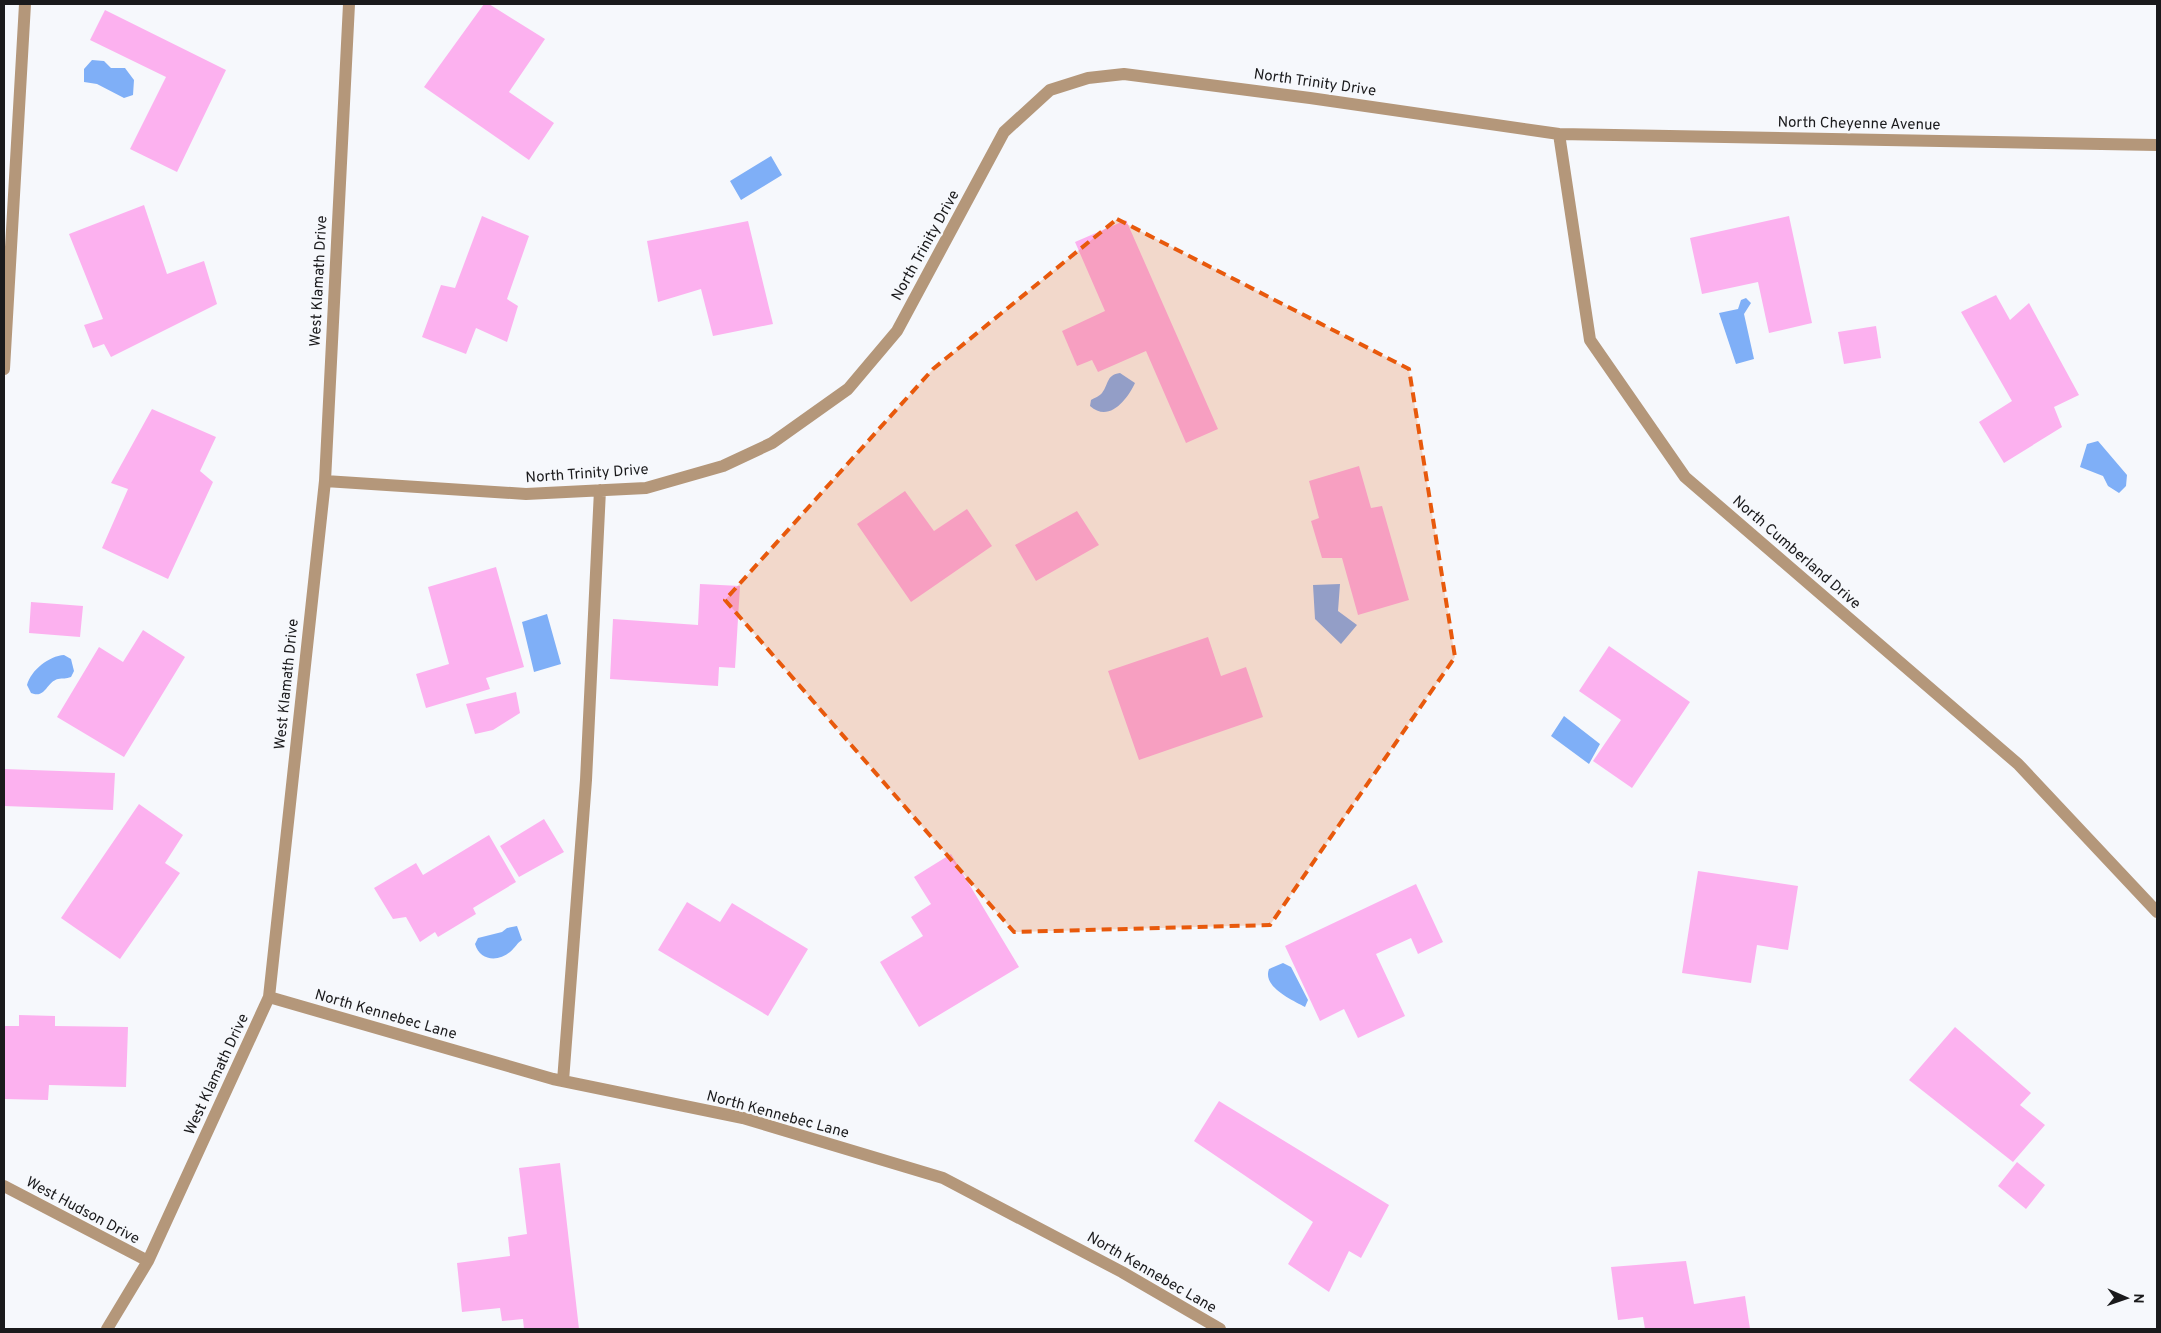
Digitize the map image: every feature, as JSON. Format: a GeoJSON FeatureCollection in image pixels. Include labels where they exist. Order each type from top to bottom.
{"type":"FeatureCollection","features":[{"type":"Feature","properties":{"kind":"street"},"geometry":{"type":"LineString","coordinates":[[4,369],[25,4]]}},
{"type":"Feature","properties":{"kind":"street","name":"West Klamath Drive"},"geometry":{"type":"LineString","coordinates":[[107,1329],[148,1261],[269,998],[324,481],[349,4]]}},
{"type":"Feature","properties":{"kind":"street","name":"North Trinity Drive"},"geometry":{"type":"LineString","coordinates":[[324,481],[526,494],[646,488],[723,466],[772,443],[848,390],[897,330],[1004,132],[1050,90],[1088,78],[1124,74],[1310,98],[1560,134]]}},
{"type":"Feature","properties":{"kind":"street","name":"North Cheyenne Avenue"},"geometry":{"type":"LineString","coordinates":[[1560,134],[2157,145]]}},
{"type":"Feature","properties":{"kind":"street","name":"North Cumberland Drive"},"geometry":{"type":"LineString","coordinates":[[1560,134],[1590,340],[1685,477],[2018,764],[2157,912]]}},
{"type":"Feature","properties":{"kind":"street"},"geometry":{"type":"LineString","coordinates":[[562,1081],[586,780],[600,490]]}},
{"type":"Feature","properties":{"kind":"street","name":"North Kennebec Lane"},"geometry":{"type":"LineString","coordinates":[[269,998],[562,1081],[743,1118],[943,1178],[1122,1272],[1220,1329]]}},
{"type":"Feature","properties":{"kind":"street","name":"West Hudson Drive"},"geometry":{"type":"LineString","coordinates":[[4,1186],[148,1261]]}},
{"type":"Feature","properties":{"kind":"highlighted area"},"geometry":{"type":"Polygon","coordinates":[[[1117,219],[1409,369],[1455,657],[1270,925],[1014,932],[725,600],[933,369],[1117,219]]]}},
{"type":"Feature","properties":{"kind":"water"},"geometry":{"type":"Polygon","coordinates":[[[92,60],[104,61],[111,68],[125,68],[134,80],[133,95],[124,98],[97,84],[84,82],[84,69],[92,60]]]}},
{"type":"Feature","properties":{"kind":"water"},"geometry":{"type":"Polygon","coordinates":[[[771,156],[782,175],[741,200],[730,181],[771,156]]]}},
{"type":"Feature","properties":{"kind":"water"},"geometry":{"type":"Polygon","coordinates":[[[1746,298],[1751,303],[1744,314],[1754,359],[1736,364],[1719,313],[1738,309],[1741,300],[1746,298]]]}},
{"type":"Feature","properties":{"kind":"water"},"geometry":{"type":"Polygon","coordinates":[[[1120,373],[1135,383],[1122,402],[1110,411],[1104,412],[1097,411],[1090,406],[1091,400],[1101,394],[1110,378],[1120,373]]]}},
{"type":"Feature","properties":{"kind":"water"},"geometry":{"type":"Polygon","coordinates":[[[2098,441],[2127,475],[2126,486],[2119,493],[2108,486],[2103,476],[2080,467],[2087,444],[2098,441]]]}},
{"type":"Feature","properties":{"kind":"water"},"geometry":{"type":"Polygon","coordinates":[[[1340,584],[1338,611],[1357,625],[1341,644],[1315,619],[1313,585],[1340,584]]]}},
{"type":"Feature","properties":{"kind":"water"},"geometry":{"type":"Polygon","coordinates":[[[547,614],[561,664],[534,672],[522,622],[547,614]]]}},
{"type":"Feature","properties":{"kind":"water"},"geometry":{"type":"Polygon","coordinates":[[[64,655],[71,659],[74,671],[71,677],[54,681],[40,694],[31,693],[27,685],[32,674],[52,658],[64,655]]]}},
{"type":"Feature","properties":{"kind":"water"},"geometry":{"type":"Polygon","coordinates":[[[1564,716],[1600,744],[1589,764],[1551,736],[1564,716]]]}},
{"type":"Feature","properties":{"kind":"water"},"geometry":{"type":"Polygon","coordinates":[[[517,926],[522,940],[505,955],[490,958],[485,957],[477,950],[475,944],[478,938],[517,926]]]}},
{"type":"Feature","properties":{"kind":"water"},"geometry":{"type":"Polygon","coordinates":[[[1283,963],[1291,967],[1308,1000],[1305,1007],[1286,997],[1270,982],[1268,976],[1269,969],[1283,963]]]}},
{"type":"Feature","properties":{"kind":"building"},"geometry":{"type":"Polygon","coordinates":[[[484,4],[489,4],[545,39],[509,92],[554,123],[529,160],[424,87],[484,4]]]}},
{"type":"Feature","properties":{"kind":"building"},"geometry":{"type":"Polygon","coordinates":[[[105,10],[226,70],[177,172],[130,149],[166,77],[90,40],[105,10]]]}},
{"type":"Feature","properties":{"kind":"building"},"geometry":{"type":"Polygon","coordinates":[[[144,205],[167,274],[204,261],[217,304],[111,357],[104,344],[93,348],[84,325],[103,319],[69,234],[144,205]]]}},
{"type":"Feature","properties":{"kind":"building"},"geometry":{"type":"Polygon","coordinates":[[[482,216],[529,236],[507,299],[518,306],[507,342],[476,328],[466,354],[422,337],[441,285],[455,288],[482,216]]]}},
{"type":"Feature","properties":{"kind":"building"},"geometry":{"type":"Polygon","coordinates":[[[1789,216],[1812,323],[1769,333],[1758,282],[1702,294],[1690,238],[1789,216]]]}},
{"type":"Feature","properties":{"kind":"building"},"geometry":{"type":"Polygon","coordinates":[[[1126,220],[1218,429],[1186,443],[1146,351],[1098,372],[1092,360],[1077,366],[1062,331],[1105,311],[1075,242],[1126,220]]]}},
{"type":"Feature","properties":{"kind":"building"},"geometry":{"type":"Polygon","coordinates":[[[748,221],[773,324],[713,336],[701,289],[658,302],[647,241],[748,221]]]}},
{"type":"Feature","properties":{"kind":"building"},"geometry":{"type":"Polygon","coordinates":[[[1996,295],[2010,320],[2029,303],[2079,395],[2054,407],[2062,427],[2004,463],[1979,422],[2012,401],[1961,312],[1996,295]]]}},
{"type":"Feature","properties":{"kind":"building"},"geometry":{"type":"Polygon","coordinates":[[[1876,326],[1881,358],[1844,364],[1838,332],[1876,326]]]}},
{"type":"Feature","properties":{"kind":"building"},"geometry":{"type":"Polygon","coordinates":[[[152,409],[216,437],[200,471],[213,482],[168,579],[102,548],[128,489],[111,483],[152,409]]]}},
{"type":"Feature","properties":{"kind":"building"},"geometry":{"type":"Polygon","coordinates":[[[1359,466],[1371,508],[1382,506],[1409,600],[1358,615],[1342,558],[1322,558],[1311,521],[1319,518],[1309,481],[1359,466]]]}},
{"type":"Feature","properties":{"kind":"building"},"geometry":{"type":"Polygon","coordinates":[[[905,491],[934,531],[967,509],[992,546],[911,602],[857,524],[905,491]]]}},
{"type":"Feature","properties":{"kind":"building"},"geometry":{"type":"Polygon","coordinates":[[[1077,511],[1099,545],[1036,581],[1015,545],[1077,511]]]}},
{"type":"Feature","properties":{"kind":"building"},"geometry":{"type":"Polygon","coordinates":[[[496,567],[524,667],[486,678],[490,689],[426,708],[416,674],[449,664],[428,587],[496,567]]]}},
{"type":"Feature","properties":{"kind":"building"},"geometry":{"type":"Polygon","coordinates":[[[700,584],[740,586],[735,668],[719,667],[718,686],[610,679],[613,619],[698,625],[700,584]]]}},
{"type":"Feature","properties":{"kind":"building"},"geometry":{"type":"Polygon","coordinates":[[[31,602],[83,606],[80,637],[29,633],[31,602]]]}},
{"type":"Feature","properties":{"kind":"building"},"geometry":{"type":"Polygon","coordinates":[[[143,630],[185,657],[124,757],[57,717],[99,647],[123,662],[143,630]]]}},
{"type":"Feature","properties":{"kind":"building"},"geometry":{"type":"Polygon","coordinates":[[[1208,637],[1221,676],[1246,667],[1263,717],[1139,760],[1108,671],[1208,637]]]}},
{"type":"Feature","properties":{"kind":"building"},"geometry":{"type":"Polygon","coordinates":[[[1609,646],[1690,702],[1632,788],[1593,761],[1621,720],[1579,691],[1609,646]]]}},
{"type":"Feature","properties":{"kind":"building"},"geometry":{"type":"Polygon","coordinates":[[[516,692],[520,713],[493,730],[475,734],[466,704],[516,692]]]}},
{"type":"Feature","properties":{"kind":"building"},"geometry":{"type":"Polygon","coordinates":[[[4,769],[115,773],[113,810],[4,806],[4,769]]]}},
{"type":"Feature","properties":{"kind":"building"},"geometry":{"type":"Polygon","coordinates":[[[139,804],[183,835],[165,863],[180,873],[120,959],[61,918],[139,804]]]}},
{"type":"Feature","properties":{"kind":"building"},"geometry":{"type":"Polygon","coordinates":[[[544,819],[564,852],[519,877],[500,846],[544,819]]]}},
{"type":"Feature","properties":{"kind":"building"},"geometry":{"type":"Polygon","coordinates":[[[489,835],[516,882],[473,908],[476,914],[438,937],[435,932],[420,942],[406,917],[393,919],[374,888],[416,863],[423,875],[489,835]]]}},
{"type":"Feature","properties":{"kind":"building"},"geometry":{"type":"Polygon","coordinates":[[[951,854],[1019,967],[919,1027],[880,962],[923,936],[911,917],[931,904],[914,877],[951,854]]]}},
{"type":"Feature","properties":{"kind":"building"},"geometry":{"type":"Polygon","coordinates":[[[1698,871],[1798,886],[1788,950],[1757,945],[1751,983],[1682,973],[1698,871]]]}},
{"type":"Feature","properties":{"kind":"building"},"geometry":{"type":"Polygon","coordinates":[[[1416,884],[1443,942],[1418,954],[1411,938],[1376,954],[1405,1016],[1358,1038],[1344,1009],[1320,1021],[1285,946],[1416,884]]]}},
{"type":"Feature","properties":{"kind":"building"},"geometry":{"type":"Polygon","coordinates":[[[687,902],[720,922],[732,903],[808,949],[768,1016],[658,950],[687,902]]]}},
{"type":"Feature","properties":{"kind":"building"},"geometry":{"type":"Polygon","coordinates":[[[19,1015],[55,1016],[55,1026],[128,1027],[126,1087],[49,1085],[48,1100],[4,1099],[4,1026],[19,1026],[19,1015]]]}},
{"type":"Feature","properties":{"kind":"building"},"geometry":{"type":"Polygon","coordinates":[[[1955,1027],[2031,1093],[2020,1105],[2045,1125],[2013,1162],[1909,1080],[1955,1027]]]}},
{"type":"Feature","properties":{"kind":"building"},"geometry":{"type":"Polygon","coordinates":[[[1219,1101],[1389,1205],[1361,1258],[1349,1251],[1329,1292],[1288,1264],[1313,1222],[1194,1141],[1219,1101]]]}},
{"type":"Feature","properties":{"kind":"building"},"geometry":{"type":"Polygon","coordinates":[[[2017,1162],[2045,1185],[2026,1209],[1998,1186],[2017,1162]]]}},
{"type":"Feature","properties":{"kind":"building"},"geometry":{"type":"Polygon","coordinates":[[[560,1163],[579,1329],[524,1329],[523,1319],[502,1321],[500,1308],[462,1312],[457,1263],[510,1256],[508,1237],[527,1234],[519,1168],[560,1163]]]}},
{"type":"Feature","properties":{"kind":"building"},"geometry":{"type":"Polygon","coordinates":[[[1686,1261],[1694,1304],[1745,1296],[1750,1329],[1645,1329],[1643,1317],[1618,1320],[1611,1267],[1686,1261]]]}}]}
